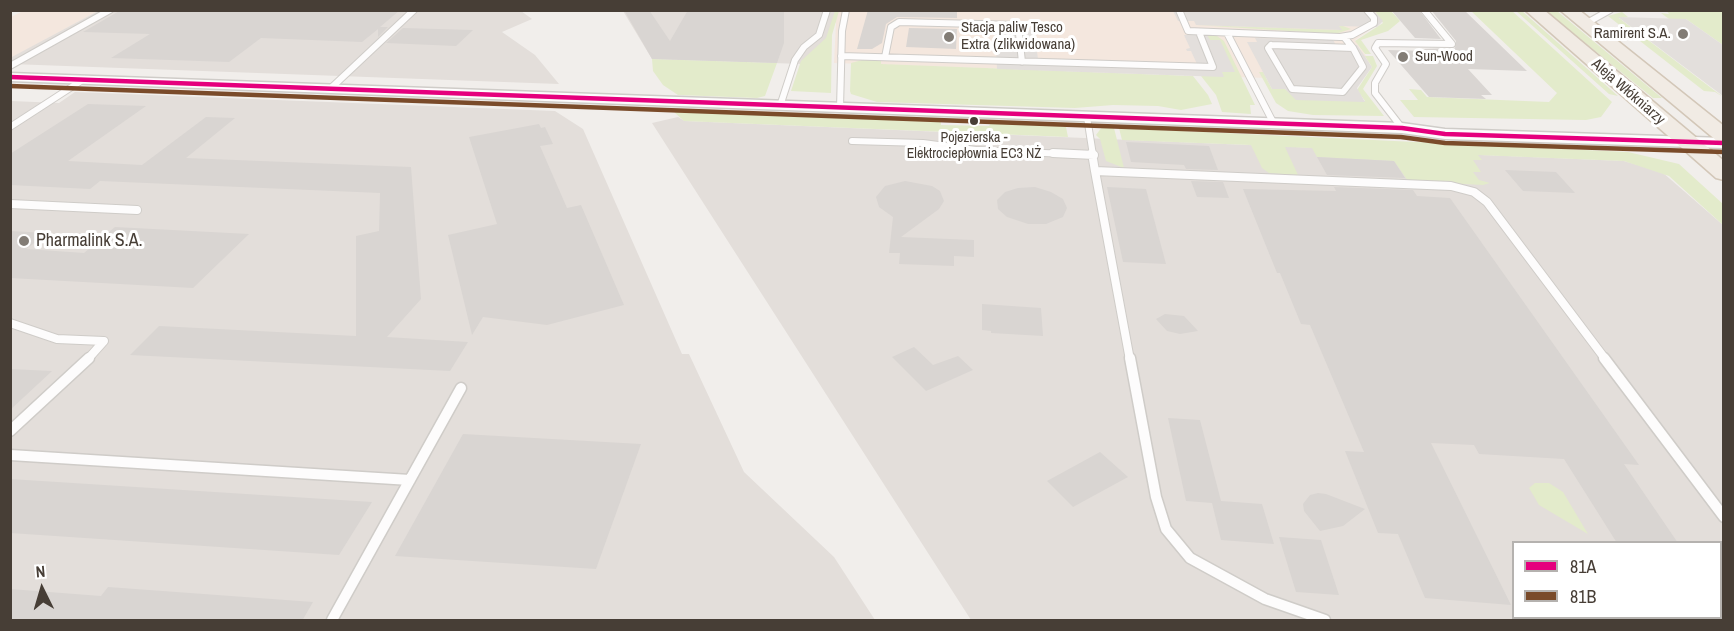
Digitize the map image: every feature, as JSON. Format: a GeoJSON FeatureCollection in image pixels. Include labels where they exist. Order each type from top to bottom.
{"type":"FeatureCollection","features":[{"type":"Feature","properties":{"kind":"main road","name":"Aleja Włókniarzy"},"geometry":{"type":"LineString","coordinates":[[1533,10],[1724,173]]}},
{"type":"Feature","properties":{"kind":"main road","name":"Aleja Włókniarzy"},"geometry":{"type":"LineString","coordinates":[[1568,10],[1722,136]]}},
{"type":"Feature","properties":{"kind":"street"},"geometry":{"type":"LineString","coordinates":[[10,76],[1402,128],[1445,134],[1722,136]]}},
{"type":"Feature","properties":{"kind":"lane"},"geometry":{"type":"LineString","coordinates":[[10,66],[110,10]]}},
{"type":"Feature","properties":{"kind":"lane"},"geometry":{"type":"LineString","coordinates":[[330,89],[414,10]]}},
{"type":"Feature","properties":{"kind":"lane"},"geometry":{"type":"LineString","coordinates":[[780,106],[795,60],[804,47],[819,35],[827,10]]}},
{"type":"Feature","properties":{"kind":"lane"},"geometry":{"type":"LineString","coordinates":[[840,108],[842,30],[846,10]]}},
{"type":"Feature","properties":{"kind":"lane"},"geometry":{"type":"LineString","coordinates":[[1179,10],[1188,31],[1344,37],[1374,23],[1375,20],[1367,10]]}},
{"type":"Feature","properties":{"kind":"lane"},"geometry":{"type":"LineString","coordinates":[[1402,128],[1375,93],[1374,83],[1386,64],[1375,48],[1378,43],[1452,44],[1424,10]]}},
{"type":"Feature","properties":{"kind":"lane"},"geometry":{"type":"LineString","coordinates":[[1585,24],[1610,10]]}},
{"type":"Feature","properties":{"kind":"lane"},"geometry":{"type":"LineString","coordinates":[[885,57],[891,27],[898,22],[1018,25],[1022,62]]}},
{"type":"Feature","properties":{"kind":"lane"},"geometry":{"type":"LineString","coordinates":[[841,56],[1213,67],[1199,32]]}},
{"type":"Feature","properties":{"kind":"lane"},"geometry":{"type":"LineString","coordinates":[[1227,33],[1274,124]]}},
{"type":"Feature","properties":{"kind":"lane"},"geometry":{"type":"LineString","coordinates":[[1344,37],[1353,48],[1362,62],[1362,69],[1345,91],[1339,93],[1292,89],[1267,46],[1353,48]]}},
{"type":"Feature","properties":{"kind":"lane"},"geometry":{"type":"LineString","coordinates":[[10,127],[84,79]]}},
{"type":"Feature","properties":{"kind":"lane"},"geometry":{"type":"LineString","coordinates":[[1087,117],[1156,497],[1166,529],[1190,558],[1264,599],[1325,621]]}},
{"type":"Feature","properties":{"kind":"lane"},"geometry":{"type":"LineString","coordinates":[[852,141],[923,143],[976,150],[1094,155]]}},
{"type":"Feature","properties":{"kind":"lane"},"geometry":{"type":"LineString","coordinates":[[1095,171],[1451,186],[1474,192],[1487,202],[1724,517]]}},
{"type":"Feature","properties":{"kind":"lane"},"geometry":{"type":"LineString","coordinates":[[10,204],[137,210]]}},
{"type":"Feature","properties":{"kind":"lane"},"geometry":{"type":"LineString","coordinates":[[10,323],[57,339],[104,341],[100,348],[10,431]]}},
{"type":"Feature","properties":{"kind":"lane"},"geometry":{"type":"LineString","coordinates":[[332,621],[461,388]]}},
{"type":"Feature","properties":{"kind":"lane"},"geometry":{"type":"LineString","coordinates":[[10,455],[410,480]]}},
{"type":"Feature","properties":{"kind":"shaded area"},"geometry":{"type":"Polygon","coordinates":[[[837,10],[1374,10],[1383,21],[1355,40],[1370,62],[1357,88],[1266,78],[834,63],[836,23],[833,23],[837,10]]]}},
{"type":"Feature","properties":{"kind":"shaded area"},"geometry":{"type":"Polygon","coordinates":[[[23,11],[98,11],[11,58],[11,17],[23,11]]]}},
{"type":"Feature","properties":{"kind":"shaded area"},"geometry":{"type":"Polygon","coordinates":[[[98,11],[521,11],[532,19],[502,32],[535,55],[559,84],[11,64],[10,58],[98,11]]]}},
{"type":"Feature","properties":{"kind":"shaded area"},"geometry":{"type":"Polygon","coordinates":[[[623,11],[837,11],[829,36],[802,64],[652,59],[623,11]]]}},
{"type":"Feature","properties":{"kind":"shaded area"},"geometry":{"type":"Polygon","coordinates":[[[1173,11],[1374,11],[1383,21],[1377,27],[1339,26],[1342,30],[1196,25],[1194,21],[1178,21],[1173,11]]]}},
{"type":"Feature","properties":{"kind":"shaded area"},"geometry":{"type":"Polygon","coordinates":[[[1618,17],[1686,19],[1723,45],[1723,96],[1618,17]]]}},
{"type":"Feature","properties":{"kind":"shaded area"},"geometry":{"type":"Polygon","coordinates":[[[1003,28],[1034,30],[1038,59],[1197,64],[1191,51],[1186,49],[1190,48],[1184,35],[1207,35],[1210,40],[1220,40],[1235,72],[1222,72],[1224,77],[997,69],[996,47],[1004,47],[1003,28]]]}},
{"type":"Feature","properties":{"kind":"shaded area"},"geometry":{"type":"Polygon","coordinates":[[[1255,38],[1333,40],[1336,45],[1357,45],[1372,67],[1357,88],[1365,102],[1296,100],[1285,89],[1272,89],[1247,42],[1257,42],[1255,38]]]}},
{"type":"Feature","properties":{"kind":"shaded area"},"geometry":{"type":"Polygon","coordinates":[[[75,92],[555,111],[583,129],[682,354],[689,354],[744,472],[834,557],[875,620],[11,620],[11,101],[59,103],[75,92]]]}},
{"type":"Feature","properties":{"kind":"shaded area"},"geometry":{"type":"Polygon","coordinates":[[[678,117],[685,121],[1624,161],[1662,172],[1723,225],[1723,620],[971,620],[652,123],[678,117]]]}},
{"type":"Feature","properties":{"kind":"green space"},"geometry":{"type":"Polygon","coordinates":[[[1511,10],[1612,102],[1601,117],[1586,120],[1414,117],[1400,100],[1418,100],[1409,89],[1421,90],[1427,97],[1549,102],[1557,93],[1471,11],[1511,10]]]}},
{"type":"Feature","properties":{"kind":"green space"},"geometry":{"type":"Polygon","coordinates":[[[1666,10],[1723,11],[1723,45],[1686,19],[1669,19],[1661,13],[1669,14],[1666,10]]]}},
{"type":"Feature","properties":{"kind":"green space"},"geometry":{"type":"Polygon","coordinates":[[[835,11],[839,11],[832,35],[831,93],[791,91],[801,61],[826,38],[835,11]]]}},
{"type":"Feature","properties":{"kind":"green space"},"geometry":{"type":"Polygon","coordinates":[[[1375,11],[1391,11],[1400,21],[1388,31],[1361,40],[1371,54],[1365,54],[1355,41],[1383,23],[1375,11]]]}},
{"type":"Feature","properties":{"kind":"green space"},"geometry":{"type":"Polygon","coordinates":[[[1516,11],[1522,11],[1618,96],[1609,94],[1516,11]]]}},
{"type":"Feature","properties":{"kind":"green space"},"geometry":{"type":"Polygon","coordinates":[[[1546,11],[1557,11],[1662,98],[1653,98],[1546,11]]]}},
{"type":"Feature","properties":{"kind":"green space"},"geometry":{"type":"Polygon","coordinates":[[[1622,12],[1628,17],[1619,18],[1723,97],[1715,92],[1704,91],[1608,16],[1622,12]]]}},
{"type":"Feature","properties":{"kind":"green space"},"geometry":{"type":"Polygon","coordinates":[[[1196,25],[1341,30],[1339,26],[1343,26],[1351,29],[1335,34],[1196,25]]]}},
{"type":"Feature","properties":{"kind":"green space"},"geometry":{"type":"Polygon","coordinates":[[[1207,35],[1217,36],[1224,41],[1255,105],[1250,105],[1251,114],[1222,112],[1216,95],[1201,76],[1223,76],[1207,35]]]}},
{"type":"Feature","properties":{"kind":"green space"},"geometry":{"type":"Polygon","coordinates":[[[1365,56],[1373,56],[1377,66],[1363,89],[1384,116],[1313,115],[1288,111],[1276,103],[1259,72],[1263,72],[1272,89],[1285,89],[1293,94],[1365,101],[1357,90],[1372,67],[1365,56]]]}},
{"type":"Feature","properties":{"kind":"green space"},"geometry":{"type":"Polygon","coordinates":[[[652,59],[777,63],[765,96],[757,98],[678,95],[663,85],[653,71],[652,59]]]}},
{"type":"Feature","properties":{"kind":"green space"},"geometry":{"type":"Polygon","coordinates":[[[866,59],[881,60],[881,64],[1193,76],[1212,104],[1181,110],[1158,106],[1113,105],[1075,108],[877,102],[851,94],[850,91],[851,63],[866,59]]]}},
{"type":"Feature","properties":{"kind":"green space"},"geometry":{"type":"Polygon","coordinates":[[[677,109],[889,117],[941,122],[941,125],[989,126],[990,124],[1043,122],[1066,127],[1068,137],[684,121],[674,112],[677,109]]]}},
{"type":"Feature","properties":{"kind":"green space"},"geometry":{"type":"Polygon","coordinates":[[[1102,127],[1114,128],[1124,168],[1106,161],[1100,139],[1096,135],[1102,127]]]}},
{"type":"Feature","properties":{"kind":"green space"},"geometry":{"type":"Polygon","coordinates":[[[1119,128],[1628,152],[1679,164],[1723,204],[1723,225],[1669,176],[1624,161],[1478,155],[1482,160],[1473,160],[1481,172],[1473,172],[1479,180],[1490,183],[1483,185],[1408,181],[1394,161],[1317,157],[1312,148],[1285,147],[1298,175],[1269,173],[1262,168],[1251,145],[1122,140],[1119,128]]]}},
{"type":"Feature","properties":{"kind":"green space"},"geometry":{"type":"Polygon","coordinates":[[[1535,483],[1549,483],[1563,492],[1588,534],[1539,505],[1529,488],[1535,483]]]}},
{"type":"Feature","properties":{"kind":"building"},"geometry":{"type":"Polygon","coordinates":[[[121,10],[400,10],[380,27],[388,27],[378,37],[378,29],[362,42],[261,38],[229,62],[111,58],[150,34],[83,32],[121,10]]]}},
{"type":"Feature","properties":{"kind":"building"},"geometry":{"type":"Polygon","coordinates":[[[624,10],[649,10],[670,41],[688,10],[784,10],[784,43],[777,63],[652,59],[624,10]]]}},
{"type":"Feature","properties":{"kind":"building"},"geometry":{"type":"Polygon","coordinates":[[[868,10],[957,10],[957,18],[897,17],[886,24],[882,43],[872,49],[857,49],[868,10]]]}},
{"type":"Feature","properties":{"kind":"building"},"geometry":{"type":"Polygon","coordinates":[[[1391,10],[1419,10],[1441,39],[1415,38],[1391,10]]]}},
{"type":"Feature","properties":{"kind":"building"},"geometry":{"type":"Polygon","coordinates":[[[1431,10],[1464,10],[1527,71],[1468,69],[1492,95],[1481,95],[1486,99],[1429,97],[1388,50],[1426,51],[1424,49],[1455,48],[1456,41],[1431,10]]]}},
{"type":"Feature","properties":{"kind":"building"},"geometry":{"type":"Polygon","coordinates":[[[403,28],[473,30],[456,46],[386,43],[403,28]]]}},
{"type":"Feature","properties":{"kind":"building"},"geometry":{"type":"Polygon","coordinates":[[[909,28],[957,29],[956,49],[906,47],[909,28]]]}},
{"type":"Feature","properties":{"kind":"building"},"geometry":{"type":"Polygon","coordinates":[[[88,104],[146,106],[68,161],[142,165],[206,117],[235,118],[186,158],[411,167],[421,299],[387,337],[468,342],[450,371],[130,355],[159,326],[356,336],[356,236],[379,231],[380,193],[100,181],[90,189],[10,185],[10,154],[88,104]]]}},
{"type":"Feature","properties":{"kind":"building"},"geometry":{"type":"Polygon","coordinates":[[[539,124],[541,128],[545,127],[553,144],[540,146],[567,208],[581,205],[624,305],[547,325],[483,317],[472,335],[448,235],[497,224],[469,137],[539,124]]]}},
{"type":"Feature","properties":{"kind":"building"},"geometry":{"type":"Polygon","coordinates":[[[1126,142],[1209,146],[1218,170],[1186,169],[1184,165],[1131,162],[1126,142]]]}},
{"type":"Feature","properties":{"kind":"building"},"geometry":{"type":"Polygon","coordinates":[[[1317,157],[1394,161],[1405,178],[1327,175],[1317,157]]]}},
{"type":"Feature","properties":{"kind":"building"},"geometry":{"type":"Polygon","coordinates":[[[1505,170],[1556,172],[1575,193],[1523,191],[1505,170]]]}},
{"type":"Feature","properties":{"kind":"building"},"geometry":{"type":"Polygon","coordinates":[[[905,181],[932,186],[940,191],[944,201],[939,209],[901,237],[974,240],[974,257],[954,256],[954,266],[899,264],[900,253],[889,253],[893,217],[879,207],[876,197],[885,186],[905,181]]]}},
{"type":"Feature","properties":{"kind":"building"},"geometry":{"type":"Polygon","coordinates":[[[1191,181],[1223,182],[1229,198],[1197,197],[1191,181]]]}},
{"type":"Feature","properties":{"kind":"building"},"geometry":{"type":"Polygon","coordinates":[[[1035,187],[1063,199],[1067,208],[1063,217],[1046,224],[1028,224],[1007,217],[998,209],[997,200],[1005,192],[1018,188],[1035,187]]]}},
{"type":"Feature","properties":{"kind":"building"},"geometry":{"type":"Polygon","coordinates":[[[1107,187],[1146,189],[1166,264],[1123,262],[1107,187]]]}},
{"type":"Feature","properties":{"kind":"building"},"geometry":{"type":"Polygon","coordinates":[[[1334,187],[1413,190],[1417,196],[1450,198],[1639,465],[1624,464],[1677,541],[1616,541],[1564,459],[1479,454],[1474,445],[1431,443],[1511,605],[1425,598],[1398,534],[1378,533],[1345,451],[1364,452],[1310,325],[1301,324],[1280,273],[1277,273],[1243,189],[1336,191],[1334,187]]]}},
{"type":"Feature","properties":{"kind":"building"},"geometry":{"type":"Polygon","coordinates":[[[115,227],[249,234],[193,288],[10,278],[10,231],[48,233],[26,249],[84,253],[115,227]]]}},
{"type":"Feature","properties":{"kind":"building"},"geometry":{"type":"Polygon","coordinates":[[[982,304],[1041,308],[1043,336],[991,333],[991,331],[982,330],[982,304]]]}},
{"type":"Feature","properties":{"kind":"building"},"geometry":{"type":"Polygon","coordinates":[[[1165,314],[1184,316],[1198,331],[1180,334],[1167,331],[1156,319],[1165,314]]]}},
{"type":"Feature","properties":{"kind":"building"},"geometry":{"type":"Polygon","coordinates":[[[914,347],[933,365],[958,356],[973,370],[926,391],[892,357],[914,347]]]}},
{"type":"Feature","properties":{"kind":"building"},"geometry":{"type":"Polygon","coordinates":[[[10,369],[52,371],[10,410],[10,369]]]}},
{"type":"Feature","properties":{"kind":"building"},"geometry":{"type":"Polygon","coordinates":[[[1168,418],[1200,420],[1221,501],[1262,504],[1274,544],[1221,540],[1212,503],[1186,501],[1168,418]]]}},
{"type":"Feature","properties":{"kind":"building"},"geometry":{"type":"Polygon","coordinates":[[[463,434],[641,444],[596,569],[395,556],[463,434]]]}},
{"type":"Feature","properties":{"kind":"building"},"geometry":{"type":"Polygon","coordinates":[[[1100,452],[1128,477],[1073,507],[1047,481],[1100,452]]]}},
{"type":"Feature","properties":{"kind":"building"},"geometry":{"type":"Polygon","coordinates":[[[10,479],[372,502],[339,555],[10,533],[10,479]]]}},
{"type":"Feature","properties":{"kind":"building"},"geometry":{"type":"Polygon","coordinates":[[[1318,493],[1365,509],[1343,526],[1320,531],[1304,511],[1303,504],[1310,495],[1318,493]]]}},
{"type":"Feature","properties":{"kind":"building"},"geometry":{"type":"Polygon","coordinates":[[[1279,537],[1321,540],[1339,595],[1296,592],[1279,537]]]}},
{"type":"Feature","properties":{"kind":"building"},"geometry":{"type":"Polygon","coordinates":[[[108,587],[313,602],[302,621],[10,621],[10,589],[101,596],[108,587]]]}},
{"type":"Feature","properties":{"kind":"transit line","name":"81A"},"geometry":{"type":"LineString","coordinates":[[10,77],[1402,128],[1445,134],[1724,143]]}},
{"type":"Feature","properties":{"kind":"transit line","name":"81B"},"geometry":{"type":"LineString","coordinates":[[10,86],[1401,137],[1445,143],[1724,152]]}},
{"type":"Feature","properties":{"kind":"place","name":"Ramirent S.A."},"geometry":{"type":"Point","coordinates":[1683,34]}},
{"type":"Feature","properties":{"kind":"place","name":"Stacja paliw Tesco Extra (zlikwidowana)"},"geometry":{"type":"Point","coordinates":[949,37]}},
{"type":"Feature","properties":{"kind":"place","name":"Sun-Wood"},"geometry":{"type":"Point","coordinates":[1403,57]}},
{"type":"Feature","properties":{"kind":"place","name":"Pojezierska - Elektrociepłownia EC3 NŻ"},"geometry":{"type":"Point","coordinates":[974,121]}},
{"type":"Feature","properties":{"kind":"place","name":"Pharmalink S.A."},"geometry":{"type":"Point","coordinates":[24,241]}}]}
